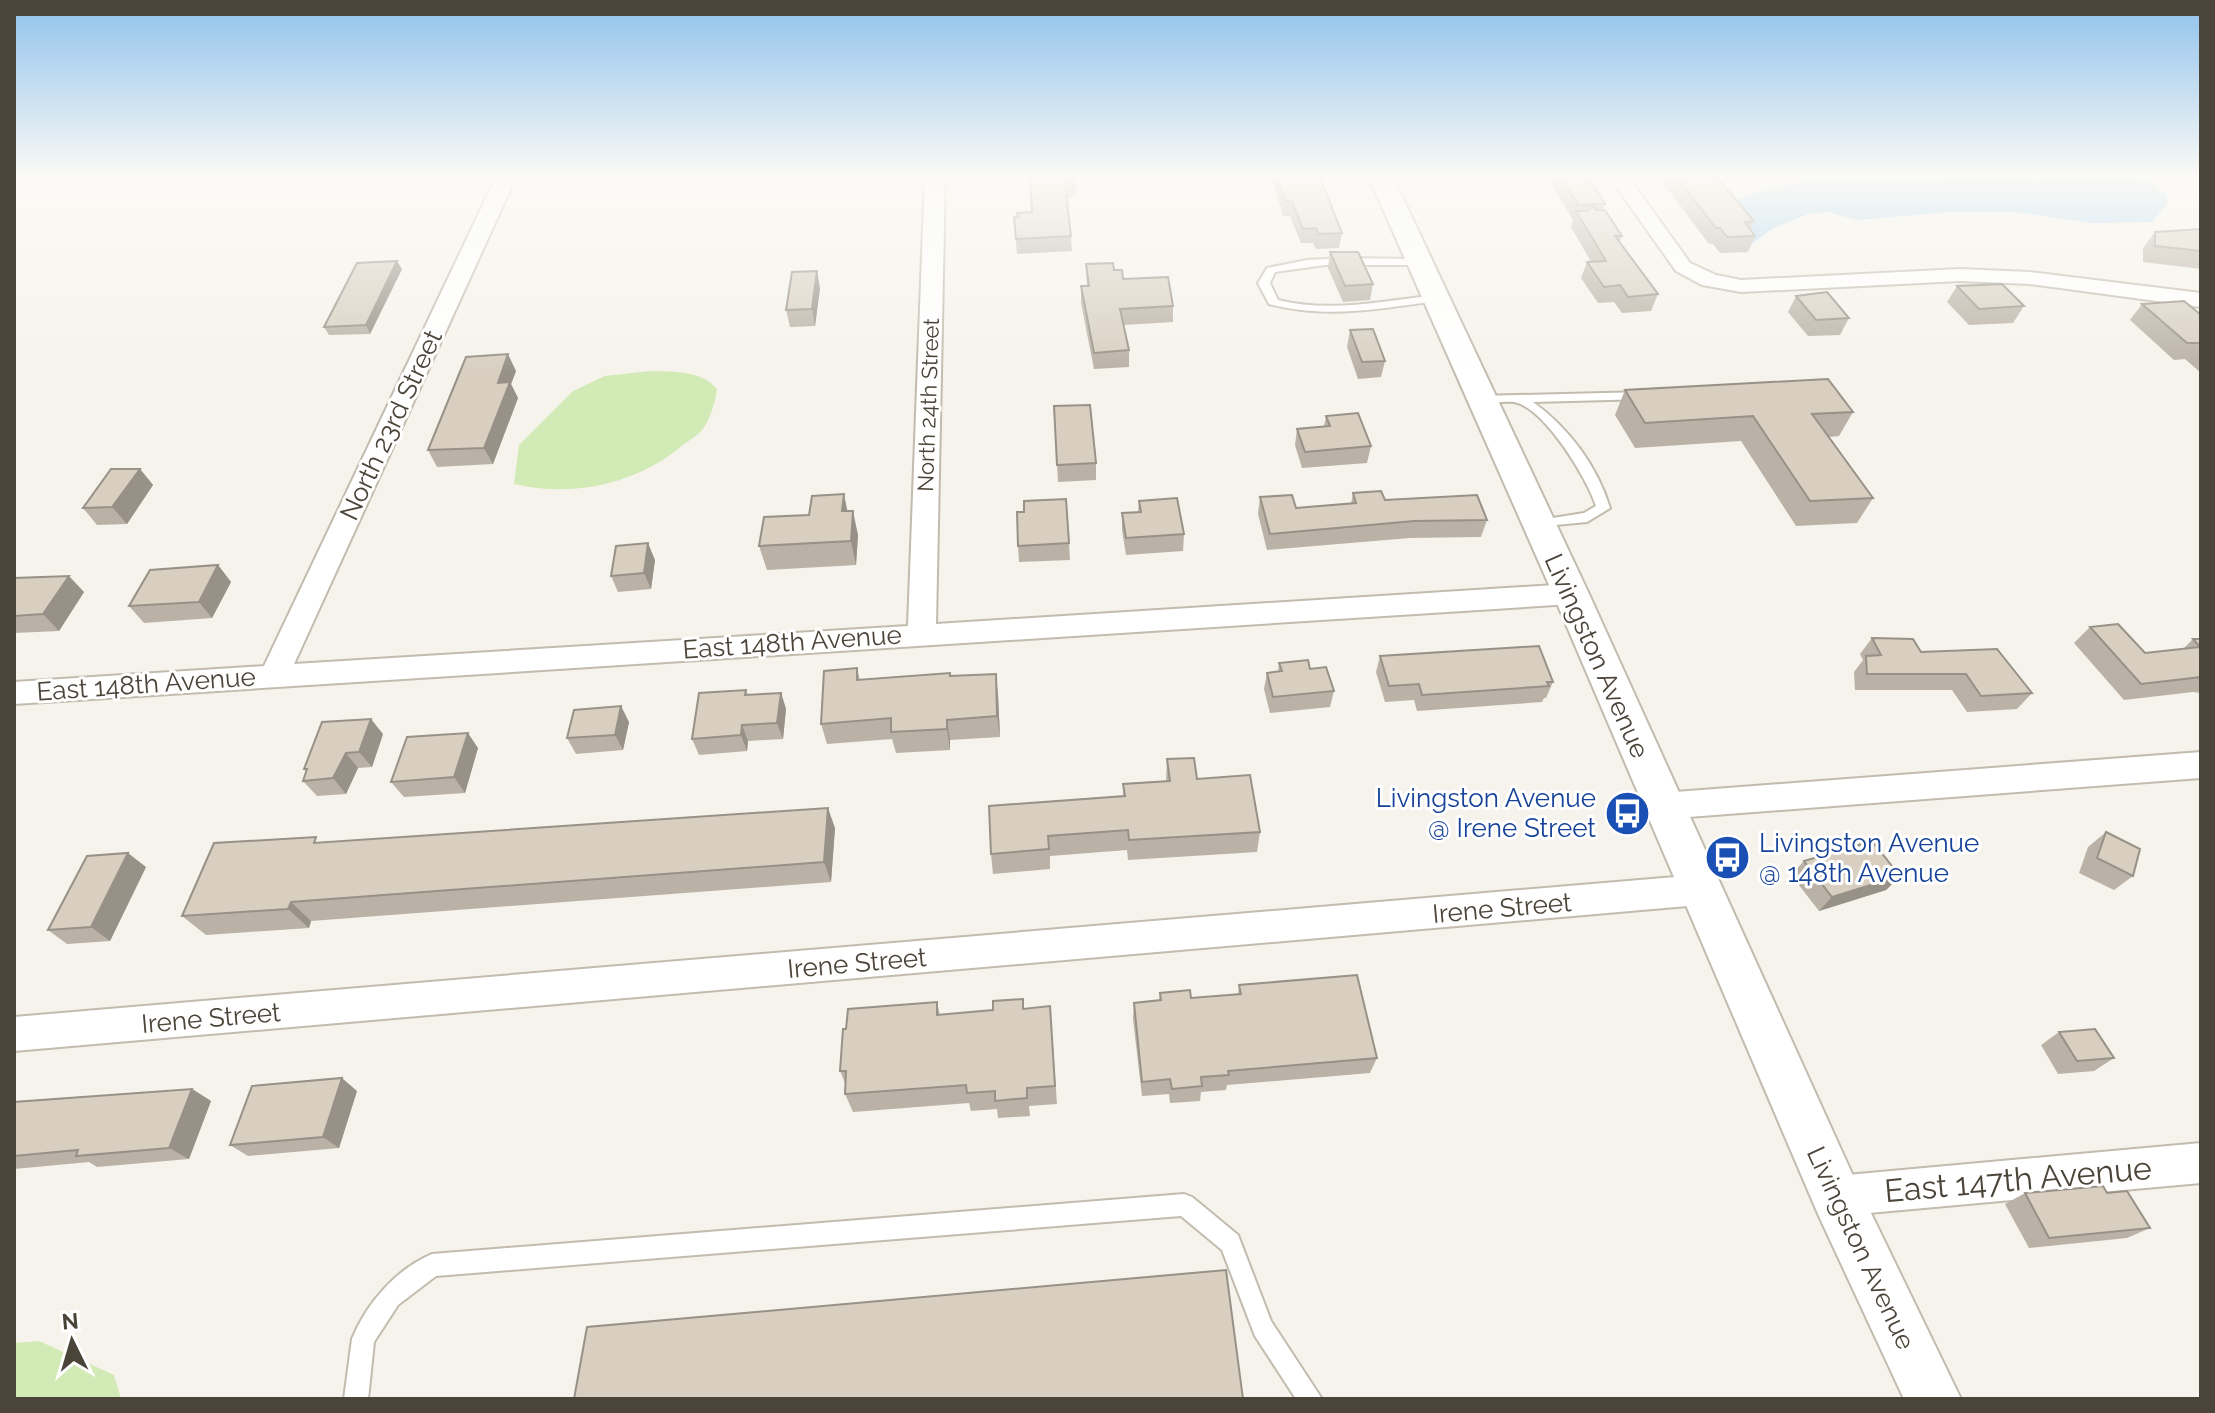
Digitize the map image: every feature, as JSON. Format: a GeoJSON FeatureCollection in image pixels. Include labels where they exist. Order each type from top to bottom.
{"type":"FeatureCollection","features":[{"type":"Feature","properties":{"kind":"street","name":"North 23rd Street"},"geometry":{"type":"LineString","coordinates":[[274,675],[476,241]]}},
{"type":"Feature","properties":{"kind":"street","name":"North 24th Street"},"geometry":{"type":"LineString","coordinates":[[922,634],[933,241]]}},
{"type":"Feature","properties":{"kind":"street","name":"Livingston Avenue"},"geometry":{"type":"LineString","coordinates":[[1410,241],[1571,594],[1836,1196],[1933,1399]]}},
{"type":"Feature","properties":{"kind":"street"},"geometry":{"type":"LineString","coordinates":[[1664,241],[1683,267],[1710,280],[1741,286],[1960,275],[2030,278],[2201,300]]}},
{"type":"Feature","properties":{"kind":"street","name":"East 148th Avenue"},"geometry":{"type":"LineString","coordinates":[[14,693],[1571,594]]}},
{"type":"Feature","properties":{"kind":"street"},"geometry":{"type":"LineString","coordinates":[[1662,806],[2201,765]]}},
{"type":"Feature","properties":{"kind":"street","name":"Irene Street"},"geometry":{"type":"LineString","coordinates":[[14,1034],[1699,890]]}},
{"type":"Feature","properties":{"kind":"street","name":"East 147th Avenue"},"geometry":{"type":"LineString","coordinates":[[1836,1196],[2201,1163]]}},
{"type":"Feature","properties":{"kind":"lane"},"geometry":{"type":"LineString","coordinates":[[1419,262],[1346,262],[1280,268],[1271,270],[1264,283],[1273,302],[1319,309],[1436,298]]}},
{"type":"Feature","properties":{"kind":"lane"},"geometry":{"type":"LineString","coordinates":[[1482,399],[1654,395]]}},
{"type":"Feature","properties":{"kind":"lane"},"geometry":{"type":"LineString","coordinates":[[1522,399],[1562,433],[1593,484],[1603,508],[1587,517],[1539,524]]}},
{"type":"Feature","properties":{"kind":"lane"},"geometry":{"type":"LineString","coordinates":[[356,1399],[363,1339],[390,1297],[432,1265],[1184,1205],[1230,1243],[1263,1328],[1310,1399]]}},
{"type":"Feature","properties":{"kind":"green space"},"geometry":{"type":"Polygon","coordinates":[[[650,371],[695,375],[717,389],[708,420],[696,436],[645,470],[603,484],[559,489],[514,484],[519,445],[573,391],[605,376],[650,371]]]}},
{"type":"Feature","properties":{"kind":"green space"},"geometry":{"type":"Polygon","coordinates":[[[39,1341],[114,1375],[121,1399],[14,1399],[14,1343],[39,1341]]]}},
{"type":"Feature","properties":{"kind":"water"},"geometry":{"type":"Polygon","coordinates":[[[1728,241],[1756,241],[1753,243],[1728,245],[1728,241]]]}},
{"type":"Feature","properties":{"kind":"building"},"geometry":{"type":"Polygon","coordinates":[[[1594,241],[1619,241],[1658,294],[1628,297],[1620,285],[1604,287],[1587,262],[1606,261],[1594,241]]]}},
{"type":"Feature","properties":{"kind":"building"},"geometry":{"type":"Polygon","coordinates":[[[2155,241],[2201,241],[2201,251],[2155,246],[2155,241]]]}},
{"type":"Feature","properties":{"kind":"building"},"geometry":{"type":"Polygon","coordinates":[[[1330,252],[1358,252],[1373,284],[1345,286],[1330,252]]]}},
{"type":"Feature","properties":{"kind":"building"},"geometry":{"type":"Polygon","coordinates":[[[397,261],[366,325],[324,327],[357,263],[397,261]]]}},
{"type":"Feature","properties":{"kind":"building"},"geometry":{"type":"Polygon","coordinates":[[[1113,263],[1114,270],[1122,270],[1123,279],[1168,277],[1173,306],[1120,309],[1129,350],[1094,353],[1081,286],[1089,286],[1086,264],[1113,263]]]}},
{"type":"Feature","properties":{"kind":"building"},"geometry":{"type":"Polygon","coordinates":[[[817,271],[812,309],[786,310],[792,272],[817,271]]]}},
{"type":"Feature","properties":{"kind":"building"},"geometry":{"type":"Polygon","coordinates":[[[2002,284],[2024,306],[1979,309],[1957,286],[2002,284]]]}},
{"type":"Feature","properties":{"kind":"building"},"geometry":{"type":"Polygon","coordinates":[[[1827,292],[1849,318],[1816,320],[1796,296],[1827,292]]]}},
{"type":"Feature","properties":{"kind":"building"},"geometry":{"type":"Polygon","coordinates":[[[2184,301],[2201,315],[2201,345],[2187,343],[2142,304],[2184,301]]]}},
{"type":"Feature","properties":{"kind":"building"},"geometry":{"type":"Polygon","coordinates":[[[1373,329],[1385,361],[1362,362],[1350,330],[1373,329]]]}},
{"type":"Feature","properties":{"kind":"building"},"geometry":{"type":"Polygon","coordinates":[[[508,354],[498,383],[510,382],[484,448],[428,450],[466,357],[508,354]]]}},
{"type":"Feature","properties":{"kind":"building"},"geometry":{"type":"Polygon","coordinates":[[[1828,379],[1853,412],[1812,414],[1873,498],[1810,501],[1753,416],[1645,423],[1625,390],[1828,379]]]}},
{"type":"Feature","properties":{"kind":"building"},"geometry":{"type":"Polygon","coordinates":[[[1090,405],[1096,463],[1057,465],[1054,406],[1090,405]]]}},
{"type":"Feature","properties":{"kind":"building"},"geometry":{"type":"Polygon","coordinates":[[[1358,413],[1371,446],[1305,452],[1297,429],[1330,426],[1326,416],[1358,413]]]}},
{"type":"Feature","properties":{"kind":"building"},"geometry":{"type":"Polygon","coordinates":[[[111,469],[140,469],[112,507],[83,508],[111,469]]]}},
{"type":"Feature","properties":{"kind":"building"},"geometry":{"type":"Polygon","coordinates":[[[1381,491],[1385,500],[1477,495],[1487,520],[1414,521],[1270,534],[1260,497],[1292,495],[1296,508],[1356,503],[1353,493],[1381,491]]]}},
{"type":"Feature","properties":{"kind":"building"},"geometry":{"type":"Polygon","coordinates":[[[844,494],[842,511],[853,511],[851,541],[759,546],[764,517],[809,515],[812,496],[844,494]]]}},
{"type":"Feature","properties":{"kind":"building"},"geometry":{"type":"Polygon","coordinates":[[[1177,498],[1184,534],[1126,538],[1122,513],[1141,512],[1139,501],[1177,498]]]}},
{"type":"Feature","properties":{"kind":"building"},"geometry":{"type":"Polygon","coordinates":[[[1066,499],[1069,543],[1018,546],[1017,512],[1024,512],[1024,501],[1066,499]]]}},
{"type":"Feature","properties":{"kind":"building"},"geometry":{"type":"Polygon","coordinates":[[[648,543],[644,573],[611,576],[616,546],[648,543]]]}},
{"type":"Feature","properties":{"kind":"building"},"geometry":{"type":"Polygon","coordinates":[[[218,565],[199,602],[129,606],[150,570],[218,565]]]}},
{"type":"Feature","properties":{"kind":"building"},"geometry":{"type":"Polygon","coordinates":[[[69,576],[43,614],[14,616],[14,578],[69,576]]]}},
{"type":"Feature","properties":{"kind":"building"},"geometry":{"type":"Polygon","coordinates":[[[2118,624],[2145,653],[2200,647],[2193,639],[2201,639],[2201,677],[2141,684],[2090,627],[2118,624]]]}},
{"type":"Feature","properties":{"kind":"building"},"geometry":{"type":"Polygon","coordinates":[[[1872,638],[1913,639],[1921,652],[1997,649],[2032,693],[1981,696],[1966,674],[1867,674],[1866,656],[1881,655],[1872,638]]]}},
{"type":"Feature","properties":{"kind":"building"},"geometry":{"type":"Polygon","coordinates":[[[1539,646],[1553,682],[1547,682],[1549,686],[1422,695],[1419,684],[1389,686],[1380,656],[1539,646]]]}},
{"type":"Feature","properties":{"kind":"building"},"geometry":{"type":"Polygon","coordinates":[[[1308,660],[1310,669],[1326,667],[1334,691],[1273,697],[1267,673],[1282,671],[1279,663],[1308,660]]]}},
{"type":"Feature","properties":{"kind":"building"},"geometry":{"type":"Polygon","coordinates":[[[857,668],[857,680],[950,673],[950,676],[996,674],[997,716],[947,720],[947,729],[891,732],[891,718],[821,724],[824,671],[857,668]]]}},
{"type":"Feature","properties":{"kind":"building"},"geometry":{"type":"Polygon","coordinates":[[[746,690],[745,695],[781,693],[777,723],[742,725],[741,735],[692,739],[699,693],[746,690]]]}},
{"type":"Feature","properties":{"kind":"building"},"geometry":{"type":"Polygon","coordinates":[[[621,706],[615,735],[567,738],[574,710],[621,706]]]}},
{"type":"Feature","properties":{"kind":"building"},"geometry":{"type":"Polygon","coordinates":[[[371,719],[359,752],[346,753],[333,778],[303,781],[307,769],[304,769],[322,722],[371,719]]]}},
{"type":"Feature","properties":{"kind":"building"},"geometry":{"type":"Polygon","coordinates":[[[468,733],[454,777],[391,782],[407,737],[468,733]]]}},
{"type":"Feature","properties":{"kind":"building"},"geometry":{"type":"Polygon","coordinates":[[[1194,758],[1197,779],[1250,775],[1260,832],[1129,840],[1128,830],[1048,836],[1049,849],[991,854],[989,806],[1125,796],[1123,784],[1170,781],[1167,759],[1194,758]]]}},
{"type":"Feature","properties":{"kind":"building"},"geometry":{"type":"Polygon","coordinates":[[[828,808],[824,862],[291,902],[288,909],[182,916],[214,843],[316,837],[314,843],[828,808]]]}},
{"type":"Feature","properties":{"kind":"building"},"geometry":{"type":"Polygon","coordinates":[[[2106,832],[2140,849],[2133,876],[2097,858],[2106,832]]]}},
{"type":"Feature","properties":{"kind":"building"},"geometry":{"type":"Polygon","coordinates":[[[1872,841],[1900,876],[1832,897],[1804,861],[1872,841]]]}},
{"type":"Feature","properties":{"kind":"building"},"geometry":{"type":"Polygon","coordinates":[[[128,853],[91,927],[48,930],[87,856],[128,853]]]}},
{"type":"Feature","properties":{"kind":"building"},"geometry":{"type":"Polygon","coordinates":[[[1357,975],[1377,1058],[1228,1071],[1229,1075],[1201,1077],[1202,1086],[1172,1089],[1170,1079],[1142,1082],[1134,1003],[1161,1000],[1160,993],[1190,990],[1191,998],[1241,994],[1239,985],[1357,975]]]}},
{"type":"Feature","properties":{"kind":"building"},"geometry":{"type":"Polygon","coordinates":[[[1023,999],[1023,1009],[1050,1006],[1055,1086],[1027,1088],[1027,1098],[995,1101],[995,1091],[967,1093],[966,1085],[845,1094],[846,1071],[840,1071],[848,1009],[937,1002],[937,1015],[993,1010],[993,1001],[1023,999]]]}},
{"type":"Feature","properties":{"kind":"building"},"geometry":{"type":"Polygon","coordinates":[[[2095,1029],[2114,1058],[2077,1061],[2059,1032],[2095,1029]]]}},
{"type":"Feature","properties":{"kind":"building"},"geometry":{"type":"Polygon","coordinates":[[[342,1078],[323,1137],[230,1145],[252,1086],[342,1078]]]}},
{"type":"Feature","properties":{"kind":"building"},"geometry":{"type":"Polygon","coordinates":[[[192,1089],[169,1148],[76,1156],[78,1150],[14,1156],[14,1102],[192,1089]]]}},
{"type":"Feature","properties":{"kind":"building"},"geometry":{"type":"Polygon","coordinates":[[[2103,1186],[2107,1193],[2127,1191],[2150,1228],[2049,1238],[2025,1193],[2103,1186]]]}},
{"type":"Feature","properties":{"kind":"building"},"geometry":{"type":"Polygon","coordinates":[[[1226,1270],[1243,1399],[574,1399],[587,1327],[1226,1270]]]}},
{"type":"Feature","properties":{"kind":"place","name":"Livingston Avenue @ Irene Street"},"geometry":{"type":"Point","coordinates":[1627,813]}},
{"type":"Feature","properties":{"kind":"place","name":"Livingston Avenue @ 148th Avenue"},"geometry":{"type":"Point","coordinates":[1728,858]}}]}
